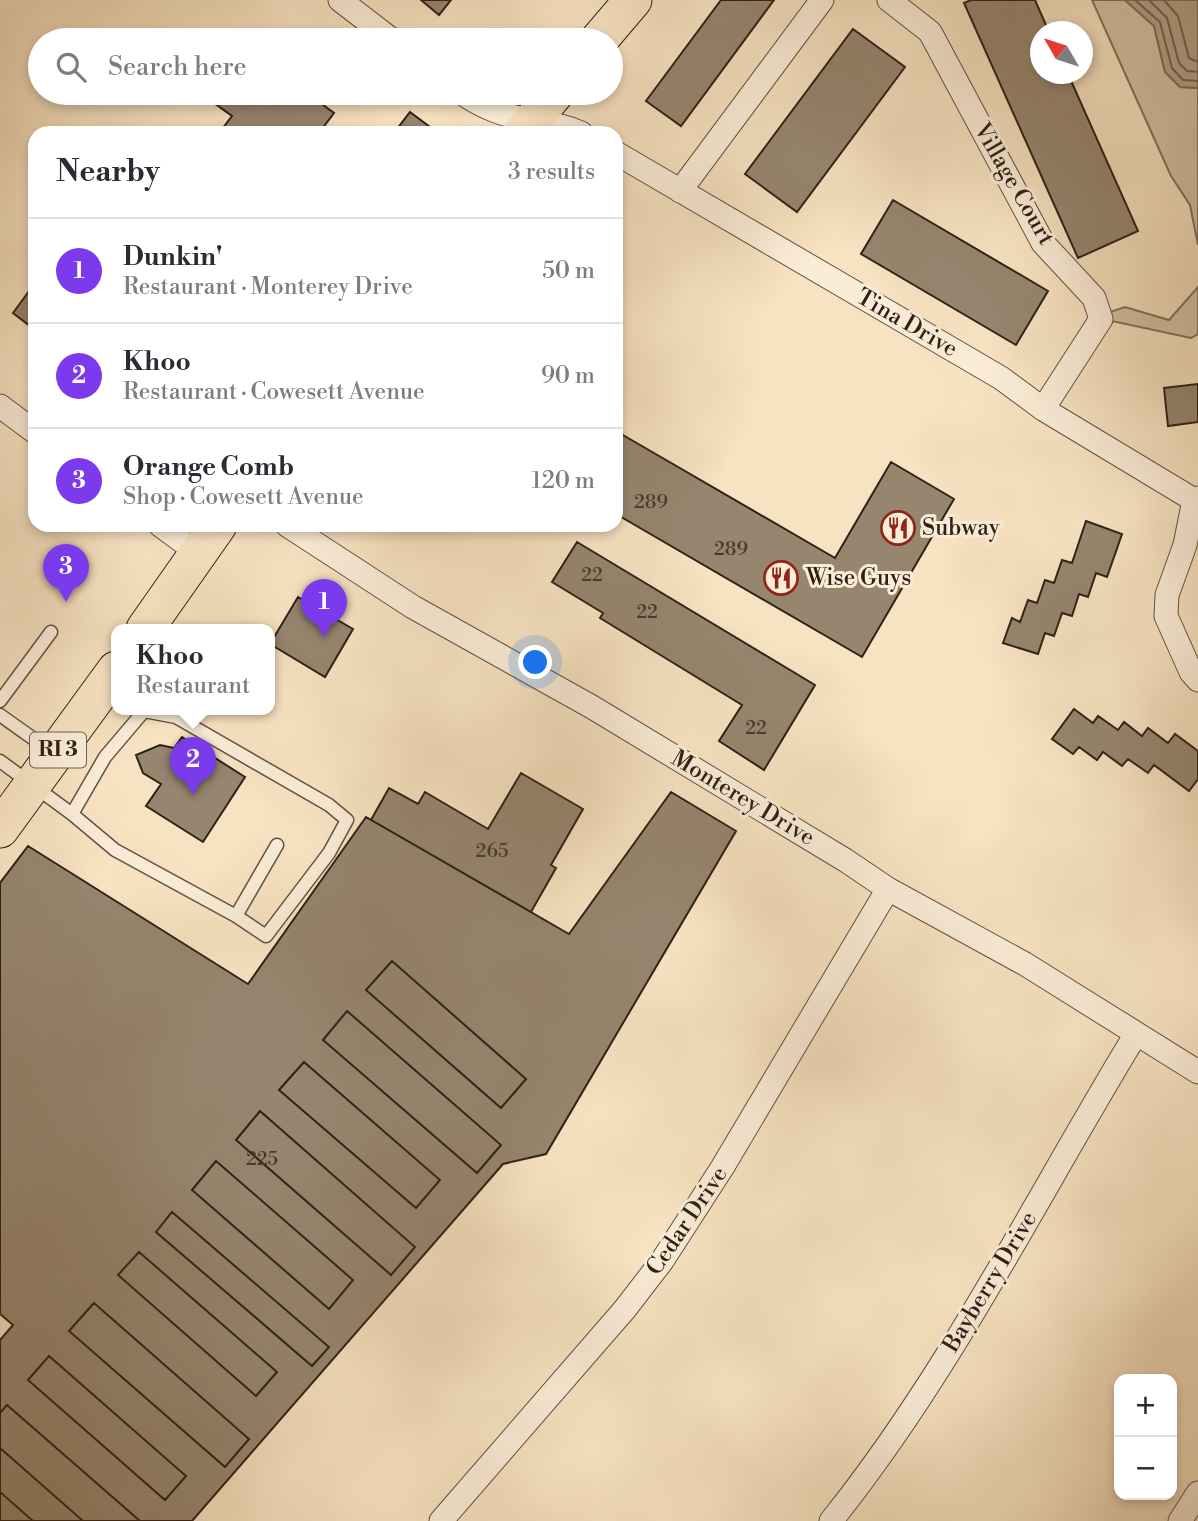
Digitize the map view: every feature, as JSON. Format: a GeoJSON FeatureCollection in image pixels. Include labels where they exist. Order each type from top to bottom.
{"type":"FeatureCollection","features":[{"type":"Feature","properties":{"kind":"main road"},"geometry":{"type":"LineString","coordinates":[[609,28],[633,0]]}},
{"type":"Feature","properties":{"kind":"main road"},"geometry":{"type":"LineString","coordinates":[[528,126],[545,105]]}},
{"type":"Feature","properties":{"kind":"main road"},"geometry":{"type":"LineString","coordinates":[[148,624],[208,539]]}},
{"type":"Feature","properties":{"kind":"main road","name":"RI 3"},"geometry":{"type":"LineString","coordinates":[[0,829],[111,677]]}},
{"type":"Feature","properties":{"kind":"street"},"geometry":{"type":"LineString","coordinates":[[340,0],[376,28]]}},
{"type":"Feature","properties":{"kind":"street"},"geometry":{"type":"LineString","coordinates":[[681,191],[822,0]]}},
{"type":"Feature","properties":{"kind":"street","name":"Village Court"},"geometry":{"type":"LineString","coordinates":[[899,3],[930,32],[1043,243],[1094,298],[1101,319],[1043,409]]}},
{"type":"Feature","properties":{"kind":"street"},"geometry":{"type":"LineString","coordinates":[[481,105],[525,126]]}},
{"type":"Feature","properties":{"kind":"street"},"geometry":{"type":"LineString","coordinates":[[542,126],[560,126]]}},
{"type":"Feature","properties":{"kind":"street","name":"Tina Drive"},"geometry":{"type":"LineString","coordinates":[[623,157],[1001,378],[1043,409],[1196,499]]}},
{"type":"Feature","properties":{"kind":"street"},"geometry":{"type":"LineString","coordinates":[[0,406],[28,427]]}},
{"type":"Feature","properties":{"kind":"street"},"geometry":{"type":"LineString","coordinates":[[1196,499],[1185,545],[1167,595],[1166,616],[1191,672],[1198,680]]}},
{"type":"Feature","properties":{"kind":"street"},"geometry":{"type":"LineString","coordinates":[[184,532],[208,539]]}},
{"type":"Feature","properties":{"kind":"street","name":"Monterey Drive"},"geometry":{"type":"LineString","coordinates":[[298,532],[413,607],[592,707],[845,860],[888,889],[1025,964],[1198,1072]]}},
{"type":"Feature","properties":{"kind":"street","name":"Cedar Drive"},"geometry":{"type":"LineString","coordinates":[[441,1521],[625,1309],[662,1261],[722,1168],[888,889]]}},
{"type":"Feature","properties":{"kind":"street","name":"Bayberry Drive"},"geometry":{"type":"LineString","coordinates":[[831,1521],[874,1468],[906,1420],[1136,1034]]}},
{"type":"Feature","properties":{"kind":"street"},"geometry":{"type":"LineString","coordinates":[[1180,1521],[1198,1493]]}},
{"type":"Feature","properties":{"kind":"lane"},"geometry":{"type":"LineString","coordinates":[[0,701],[51,632]]}},
{"type":"Feature","properties":{"kind":"lane"},"geometry":{"type":"LineString","coordinates":[[0,715],[55,754]]}},
{"type":"Feature","properties":{"kind":"lane"},"geometry":{"type":"LineString","coordinates":[[72,814],[105,757],[141,715]]}},
{"type":"Feature","properties":{"kind":"lane"},"geometry":{"type":"LineString","coordinates":[[0,761],[72,814],[115,850],[236,916],[267,936],[329,853],[347,820],[329,805],[176,717],[165,715]]}},
{"type":"Feature","properties":{"kind":"lane"},"geometry":{"type":"LineString","coordinates":[[236,916],[277,845]]}},
{"type":"Feature","properties":{"kind":"shaded area"},"geometry":{"type":"Polygon","coordinates":[[[1092,0],[1125,0],[1154,26],[1165,72],[1180,87],[1198,88],[1198,245],[1190,205],[1171,176],[1092,0]]]}},
{"type":"Feature","properties":{"kind":"shaded area"},"geometry":{"type":"Polygon","coordinates":[[[1198,287],[1198,334],[1191,338],[1102,319],[1101,315],[1125,307],[1169,320],[1198,287]]]}},
{"type":"Feature","properties":{"kind":"water"},"geometry":{"type":"Polygon","coordinates":[[[1125,0],[1198,0],[1198,88],[1180,87],[1165,72],[1154,26],[1125,0]]]}},
{"type":"Feature","properties":{"kind":"building"},"geometry":{"type":"Polygon","coordinates":[[[421,0],[451,0],[439,15],[421,0]]]}},
{"type":"Feature","properties":{"kind":"building"},"geometry":{"type":"Polygon","coordinates":[[[721,0],[774,0],[681,126],[646,101],[721,0]]]}},
{"type":"Feature","properties":{"kind":"building"},"geometry":{"type":"Polygon","coordinates":[[[971,0],[1035,0],[1044,21],[1030,21],[1030,84],[1072,84],[1138,231],[1078,258],[964,3],[971,0]]]}},
{"type":"Feature","properties":{"kind":"building"},"geometry":{"type":"Polygon","coordinates":[[[853,29],[905,67],[797,212],[745,174],[853,29]]]}},
{"type":"Feature","properties":{"kind":"building"},"geometry":{"type":"Polygon","coordinates":[[[217,105],[323,105],[334,113],[324,126],[224,126],[232,116],[217,105]]]}},
{"type":"Feature","properties":{"kind":"building"},"geometry":{"type":"Polygon","coordinates":[[[410,112],[429,126],[399,126],[410,112]]]}},
{"type":"Feature","properties":{"kind":"building"},"geometry":{"type":"Polygon","coordinates":[[[893,200],[1048,291],[1016,345],[861,254],[893,200]]]}},
{"type":"Feature","properties":{"kind":"building"},"geometry":{"type":"Polygon","coordinates":[[[28,293],[28,325],[13,313],[28,293]]]}},
{"type":"Feature","properties":{"kind":"building"},"geometry":{"type":"Polygon","coordinates":[[[1198,384],[1198,422],[1168,426],[1164,388],[1198,384]]]}},
{"type":"Feature","properties":{"kind":"building"},"geometry":{"type":"Polygon","coordinates":[[[623,435],[835,558],[891,462],[954,499],[862,657],[623,518],[623,435]]]}},
{"type":"Feature","properties":{"kind":"building"},"geometry":{"type":"Polygon","coordinates":[[[1086,521],[1122,534],[1107,577],[1096,573],[1088,597],[1079,594],[1072,616],[1062,613],[1054,636],[1045,633],[1038,654],[1003,643],[1012,618],[1020,622],[1028,600],[1037,603],[1045,580],[1054,583],[1062,560],[1072,563],[1086,521]]]}},
{"type":"Feature","properties":{"kind":"building"},"geometry":{"type":"Polygon","coordinates":[[[577,542],[815,685],[764,770],[719,741],[742,705],[600,618],[603,613],[552,582],[577,542]]]}},
{"type":"Feature","properties":{"kind":"building"},"geometry":{"type":"Polygon","coordinates":[[[298,597],[353,629],[325,677],[275,647],[275,636],[298,597]]]}},
{"type":"Feature","properties":{"kind":"building"},"geometry":{"type":"Polygon","coordinates":[[[1074,709],[1093,723],[1098,716],[1118,730],[1124,722],[1142,736],[1148,728],[1168,743],[1175,734],[1198,751],[1198,779],[1189,791],[1154,765],[1148,773],[1128,759],[1122,766],[1103,752],[1097,760],[1079,747],[1073,754],[1052,739],[1074,709]]]}},
{"type":"Feature","properties":{"kind":"building"},"geometry":{"type":"Polygon","coordinates":[[[182,737],[245,777],[203,842],[146,806],[161,784],[143,773],[136,755],[160,745],[174,748],[182,737]]]}},
{"type":"Feature","properties":{"kind":"building"},"geometry":{"type":"Polygon","coordinates":[[[521,773],[583,809],[551,865],[556,868],[531,912],[371,820],[389,788],[418,804],[425,792],[488,829],[521,773]]]}},
{"type":"Feature","properties":{"kind":"building"},"geometry":{"type":"Polygon","coordinates":[[[671,792],[736,831],[546,1154],[503,1164],[192,1521],[0,1521],[0,1340],[13,1325],[0,1314],[0,883],[28,846],[248,984],[366,817],[569,934],[671,792]]]}},
{"type":"Feature","properties":{"kind":"building"},"geometry":{"type":"Polygon","coordinates":[[[392,961],[526,1079],[501,1108],[366,990],[392,961]]]}},
{"type":"Feature","properties":{"kind":"building"},"geometry":{"type":"Polygon","coordinates":[[[347,1011],[501,1145],[477,1173],[323,1040],[347,1011]]]}},
{"type":"Feature","properties":{"kind":"building"},"geometry":{"type":"Polygon","coordinates":[[[304,1062],[440,1180],[416,1208],[279,1090],[304,1062]]]}},
{"type":"Feature","properties":{"kind":"building"},"geometry":{"type":"Polygon","coordinates":[[[260,1111],[415,1247],[391,1275],[236,1140],[260,1111]]]}},
{"type":"Feature","properties":{"kind":"building"},"geometry":{"type":"Polygon","coordinates":[[[216,1161],[353,1280],[329,1309],[192,1190],[216,1161]]]}},
{"type":"Feature","properties":{"kind":"building"},"geometry":{"type":"Polygon","coordinates":[[[172,1212],[329,1347],[312,1366],[156,1232],[172,1212]]]}},
{"type":"Feature","properties":{"kind":"building"},"geometry":{"type":"Polygon","coordinates":[[[139,1252],[277,1372],[256,1396],[118,1275],[139,1252]]]}},
{"type":"Feature","properties":{"kind":"building"},"geometry":{"type":"Polygon","coordinates":[[[94,1303],[249,1439],[225,1467],[69,1331],[94,1303]]]}},
{"type":"Feature","properties":{"kind":"building"},"geometry":{"type":"Polygon","coordinates":[[[49,1356],[186,1476],[165,1500],[28,1380],[49,1356]]]}},
{"type":"Feature","properties":{"kind":"building"},"geometry":{"type":"Polygon","coordinates":[[[7,1405],[140,1521],[83,1521],[0,1448],[0,1413],[7,1405]]]}},
{"type":"Feature","properties":{"kind":"building"},"geometry":{"type":"Polygon","coordinates":[[[0,1492],[33,1521],[0,1521],[0,1492]]]}},
{"type":"Feature","properties":{"kind":"place","name":"Subway"},"geometry":{"type":"Point","coordinates":[898,528]}},
{"type":"Feature","properties":{"kind":"place","name":"Wise Guys"},"geometry":{"type":"Point","coordinates":[781,578]}},
{"type":"Feature","properties":{"kind":"place","name":"Orange Comb"},"geometry":{"type":"Point","coordinates":[66,602]}},
{"type":"Feature","properties":{"kind":"place","name":"Dunkin'"},"geometry":{"type":"Point","coordinates":[324,637]}},
{"type":"Feature","properties":{"kind":"place","name":"Khoo"},"geometry":{"type":"Point","coordinates":[193,795]}}]}
